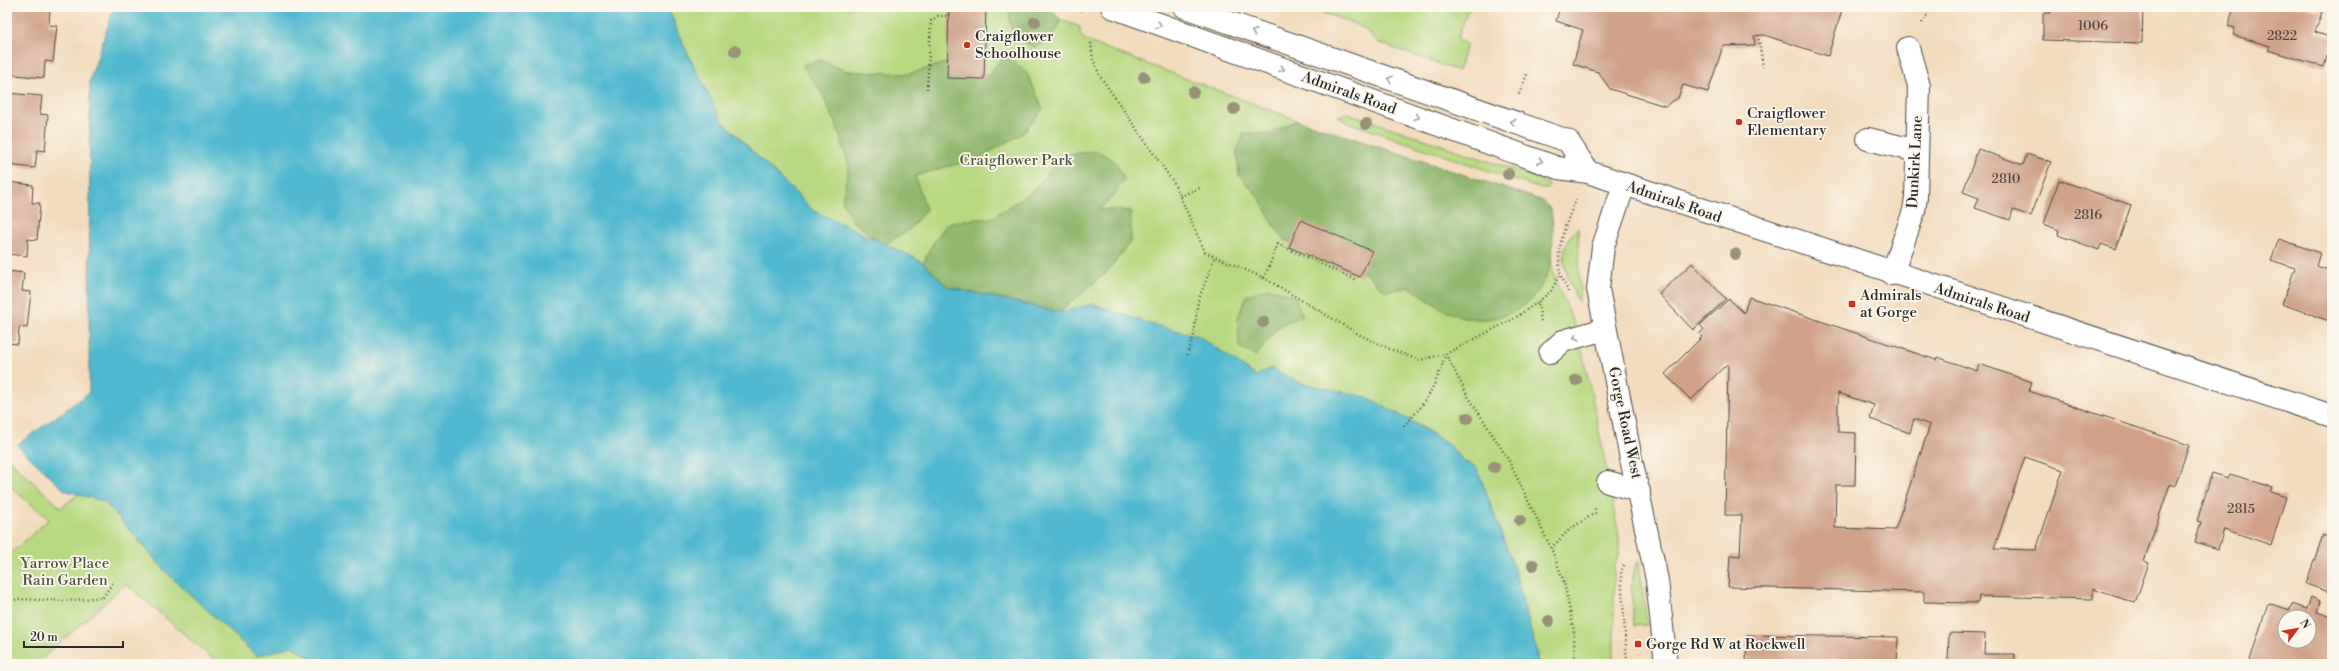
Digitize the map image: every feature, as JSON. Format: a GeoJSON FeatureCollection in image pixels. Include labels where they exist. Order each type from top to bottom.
{"type":"FeatureCollection","features":[{"type":"Feature","properties":{"kind":"main road","name":"Admirals Road"},"geometry":{"type":"LineString","coordinates":[[1112,7],[1558,168],[1588,172],[1892,274],[2332,416]]}},
{"type":"Feature","properties":{"kind":"main road","name":"Admirals Road"},"geometry":{"type":"LineString","coordinates":[[1184,7],[1568,141],[1588,172]]}},
{"type":"Feature","properties":{"kind":"main road","name":"Dunkirk Lane"},"geometry":{"type":"LineString","coordinates":[[1892,274],[1914,211],[1919,86],[1908,48]]}},
{"type":"Feature","properties":{"kind":"main road"},"geometry":{"type":"LineString","coordinates":[[1868,139],[1917,151]]}},
{"type":"Feature","properties":{"kind":"main road","name":"Gorge Road West"},"geometry":{"type":"LineString","coordinates":[[1624,185],[1603,247],[1598,289],[1657,580],[1666,664]]}},
{"type":"Feature","properties":{"kind":"main road"},"geometry":{"type":"LineString","coordinates":[[1550,353],[1563,341],[1605,329]]}},
{"type":"Feature","properties":{"kind":"main road"},"geometry":{"type":"LineString","coordinates":[[1608,482],[1639,491]]}},
{"type":"Feature","properties":{"kind":"path"},"geometry":{"type":"LineString","coordinates":[[927,90],[931,21],[938,16],[948,16],[948,7]]}},
{"type":"Feature","properties":{"kind":"path"},"geometry":{"type":"LineString","coordinates":[[1758,35],[1764,67]]}},
{"type":"Feature","properties":{"kind":"path"},"geometry":{"type":"LineString","coordinates":[[1091,43],[1093,59],[1100,76],[1174,183],[1205,252],[1264,278],[1360,335],[1419,360],[1446,354],[1538,302],[1551,290],[1560,273],[1559,253],[1563,233],[1574,203]]}},
{"type":"Feature","properties":{"kind":"path"},"geometry":{"type":"LineString","coordinates":[[1517,98],[1528,72]]}},
{"type":"Feature","properties":{"kind":"path"},"geometry":{"type":"LineString","coordinates":[[1180,196],[1200,188]]}},
{"type":"Feature","properties":{"kind":"path"},"geometry":{"type":"LineString","coordinates":[[1264,278],[1278,244],[1356,280]]}},
{"type":"Feature","properties":{"kind":"path"},"geometry":{"type":"LineString","coordinates":[[1187,355],[1194,334],[1198,301],[1215,257]]}},
{"type":"Feature","properties":{"kind":"path"},"geometry":{"type":"LineString","coordinates":[[1538,302],[1543,330],[1550,353]]}},
{"type":"Feature","properties":{"kind":"path"},"geometry":{"type":"LineString","coordinates":[[1404,426],[1420,409],[1435,386],[1446,354]]}},
{"type":"Feature","properties":{"kind":"path"},"geometry":{"type":"LineString","coordinates":[[1446,354],[1466,393],[1508,459],[1551,548],[1564,582],[1574,631],[1575,664]]}},
{"type":"Feature","properties":{"kind":"path"},"geometry":{"type":"LineString","coordinates":[[1551,548],[1570,529],[1582,523]]}},
{"type":"Feature","properties":{"kind":"path"},"geometry":{"type":"LineString","coordinates":[[7,601],[20,599],[65,601],[103,597],[114,581]]}},
{"type":"Feature","properties":{"kind":"green space","name":"Craigflower Park"},"geometry":{"type":"Polygon","coordinates":[[[668,7],[1026,7],[1080,27],[1080,34],[1086,41],[1297,120],[1543,201],[1548,208],[1553,224],[1551,259],[1552,268],[1573,321],[1585,363],[1619,536],[1619,553],[1614,568],[1614,664],[1538,664],[1536,650],[1513,565],[1477,468],[1463,459],[1440,439],[1410,420],[1397,414],[1298,382],[1271,368],[1256,376],[1199,336],[1150,324],[1093,304],[1059,312],[948,287],[923,263],[913,257],[814,211],[759,158],[720,118],[682,42],[668,7]]]}},
{"type":"Feature","properties":{"kind":"green space"},"geometry":{"type":"Polygon","coordinates":[[[1011,7],[1048,7],[1061,20],[1054,34],[1035,47],[1022,41],[1014,33],[1010,22],[1011,7]]]}},
{"type":"Feature","properties":{"kind":"green space"},"geometry":{"type":"Polygon","coordinates":[[[1306,7],[1473,7],[1467,12],[1457,40],[1467,44],[1458,71],[1379,43],[1364,29],[1355,24],[1306,7]]]}},
{"type":"Feature","properties":{"kind":"green space"},"geometry":{"type":"Polygon","coordinates":[[[1005,55],[1026,71],[1043,109],[1022,134],[981,157],[915,176],[926,209],[911,228],[884,245],[853,222],[842,201],[849,166],[836,124],[821,92],[802,65],[821,60],[846,71],[909,74],[945,63],[984,79],[1005,55]]]}},
{"type":"Feature","properties":{"kind":"green space"},"geometry":{"type":"Polygon","coordinates":[[[1348,113],[1535,177],[1550,186],[1547,189],[1541,189],[1344,121],[1338,116],[1348,113]]]}},
{"type":"Feature","properties":{"kind":"green space"},"geometry":{"type":"Polygon","coordinates":[[[1297,120],[1543,201],[1551,209],[1553,240],[1552,257],[1548,272],[1534,297],[1512,313],[1499,317],[1485,319],[1457,315],[1432,303],[1410,287],[1385,291],[1367,274],[1285,240],[1274,226],[1260,199],[1239,175],[1237,151],[1244,133],[1269,134],[1297,120]]]}},
{"type":"Feature","properties":{"kind":"green space"},"geometry":{"type":"Polygon","coordinates":[[[1097,151],[1115,161],[1124,179],[1112,198],[1099,209],[1131,211],[1131,241],[1106,273],[1059,312],[948,287],[923,263],[933,243],[948,223],[993,217],[1033,191],[1063,155],[1097,151]]]}},
{"type":"Feature","properties":{"kind":"green space"},"geometry":{"type":"Polygon","coordinates":[[[1578,228],[1580,292],[1578,302],[1566,271],[1564,255],[1565,247],[1569,238],[1578,228]]]}},
{"type":"Feature","properties":{"kind":"green space"},"geometry":{"type":"Polygon","coordinates":[[[1269,288],[1294,296],[1303,316],[1278,328],[1256,356],[1239,347],[1238,317],[1247,295],[1269,288]]]}},
{"type":"Feature","properties":{"kind":"green space","name":"Yarrow Place Rain Garden"},"geometry":{"type":"Polygon","coordinates":[[[7,458],[61,508],[78,494],[105,502],[168,574],[257,656],[292,646],[321,664],[219,664],[126,584],[36,664],[7,664],[7,557],[49,519],[7,484],[7,458]]]}},
{"type":"Feature","properties":{"kind":"green space"},"geometry":{"type":"Polygon","coordinates":[[[1639,562],[1647,625],[1634,626],[1631,587],[1636,563],[1639,562]]]}},
{"type":"Feature","properties":{"kind":"water"},"geometry":{"type":"Polygon","coordinates":[[[114,7],[668,7],[682,42],[720,118],[759,158],[814,211],[913,257],[923,263],[948,287],[1059,312],[1093,304],[1150,324],[1199,336],[1256,376],[1271,368],[1298,382],[1367,397],[1411,421],[1447,444],[1464,462],[1477,468],[1513,565],[1536,650],[1538,664],[321,664],[292,646],[257,656],[168,574],[105,502],[64,490],[17,445],[89,393],[90,80],[114,7]]]}},
{"type":"Feature","properties":{"kind":"building"},"geometry":{"type":"Polygon","coordinates":[[[7,7],[50,7],[49,25],[57,26],[53,62],[45,61],[44,78],[7,74],[7,7]]]}},
{"type":"Feature","properties":{"kind":"building","name":"Craigflower Schoolhouse"},"geometry":{"type":"Polygon","coordinates":[[[949,7],[986,7],[984,79],[947,78],[949,7]]]}},
{"type":"Feature","properties":{"kind":"building"},"geometry":{"type":"Polygon","coordinates":[[[1560,7],[1843,7],[1828,56],[1764,35],[1754,36],[1755,45],[1723,46],[1708,92],[1683,85],[1678,98],[1665,106],[1610,89],[1598,72],[1573,64],[1583,30],[1556,21],[1560,7]]]}},
{"type":"Feature","properties":{"kind":"building"},"geometry":{"type":"Polygon","coordinates":[[[2051,7],[2143,7],[2142,43],[2043,40],[2043,13],[2051,13],[2051,7]]]}},
{"type":"Feature","properties":{"kind":"building"},"geometry":{"type":"Polygon","coordinates":[[[2234,7],[2307,7],[2322,12],[2315,32],[2332,38],[2324,67],[2268,50],[2270,46],[2233,35],[2235,28],[2228,26],[2234,7]]]}},
{"type":"Feature","properties":{"kind":"building"},"geometry":{"type":"Polygon","coordinates":[[[7,93],[42,96],[40,114],[48,115],[45,151],[37,150],[35,168],[7,165],[7,93]]]}},
{"type":"Feature","properties":{"kind":"building"},"geometry":{"type":"Polygon","coordinates":[[[1978,149],[2023,165],[2027,154],[2051,162],[2031,216],[2013,210],[2010,220],[1975,208],[1979,198],[1963,192],[1978,149]]]}},
{"type":"Feature","properties":{"kind":"building"},"geometry":{"type":"Polygon","coordinates":[[[2059,180],[2131,205],[2116,249],[2101,244],[2099,250],[2058,235],[2059,230],[2044,224],[2059,180]]]}},
{"type":"Feature","properties":{"kind":"building"},"geometry":{"type":"Polygon","coordinates":[[[7,182],[33,185],[32,203],[40,203],[37,240],[28,239],[27,256],[7,254],[7,182]]]}},
{"type":"Feature","properties":{"kind":"building"},"geometry":{"type":"Polygon","coordinates":[[[1301,220],[1372,251],[1360,277],[1289,247],[1301,220]]]}},
{"type":"Feature","properties":{"kind":"building"},"geometry":{"type":"Polygon","coordinates":[[[2279,239],[2320,253],[2316,266],[2332,271],[2332,322],[2282,304],[2295,268],[2271,260],[2279,239]]]}},
{"type":"Feature","properties":{"kind":"building"},"geometry":{"type":"Polygon","coordinates":[[[1692,263],[1726,299],[1693,330],[1659,294],[1692,263]]]}},
{"type":"Feature","properties":{"kind":"building"},"geometry":{"type":"Polygon","coordinates":[[[7,271],[24,273],[22,291],[31,292],[27,328],[19,327],[18,344],[7,343],[7,271]]]}},
{"type":"Feature","properties":{"kind":"building"},"geometry":{"type":"Polygon","coordinates":[[[1749,297],[1936,360],[1937,357],[1977,371],[1979,364],[2032,382],[2029,391],[2189,445],[2175,486],[2170,484],[2144,561],[2149,563],[2135,603],[2093,589],[2093,599],[1979,596],[1978,603],[1924,602],[1924,592],[1728,587],[1730,555],[1740,556],[1742,515],[1725,515],[1728,366],[1727,364],[1691,400],[1665,374],[1702,337],[1699,334],[1704,329],[1700,325],[1729,299],[1744,313],[1749,297]],[[1838,393],[1838,432],[1856,433],[1855,485],[1836,485],[1835,528],[1895,530],[1930,425],[1914,419],[1910,433],[1870,419],[1874,405],[1838,393]],[[2025,457],[1994,549],[2036,550],[2063,470],[2025,457]]]}},
{"type":"Feature","properties":{"kind":"building"},"geometry":{"type":"Polygon","coordinates":[[[2212,473],[2228,478],[2230,474],[2272,487],[2270,492],[2286,497],[2271,545],[2224,529],[2218,549],[2195,542],[2201,522],[2197,521],[2212,473]]]}},
{"type":"Feature","properties":{"kind":"building"},"geometry":{"type":"Polygon","coordinates":[[[2323,535],[2332,539],[2332,593],[2306,584],[2323,535]]]}},
{"type":"Feature","properties":{"kind":"building"},"geometry":{"type":"Polygon","coordinates":[[[2311,597],[2320,601],[2317,612],[2317,609],[2307,609],[2311,597]]]}},
{"type":"Feature","properties":{"kind":"building"},"geometry":{"type":"Polygon","coordinates":[[[2268,603],[2287,609],[2277,609],[2277,649],[2317,649],[2317,612],[2332,617],[2332,651],[2328,664],[2260,664],[2250,660],[2268,603]]]}},
{"type":"Feature","properties":{"kind":"building"},"geometry":{"type":"Polygon","coordinates":[[[2292,604],[2307,609],[2290,609],[2292,604]]]}},
{"type":"Feature","properties":{"kind":"building"},"geometry":{"type":"Polygon","coordinates":[[[1949,633],[1985,634],[1984,654],[2015,654],[2014,664],[1948,664],[1949,633]]]}},
{"type":"Feature","properties":{"kind":"building"},"geometry":{"type":"Polygon","coordinates":[[[1747,635],[1898,637],[1897,664],[1746,664],[1747,635]]]}},
{"type":"Feature","properties":{"kind":"place","name":"Craigflower Schoolhouse"},"geometry":{"type":"Point","coordinates":[967,45]}},
{"type":"Feature","properties":{"kind":"place","name":"Craigflower Elementary"},"geometry":{"type":"Point","coordinates":[1739,122]}},
{"type":"Feature","properties":{"kind":"place","name":"Admirals at Gorge"},"geometry":{"type":"Point","coordinates":[1852,304]}},
{"type":"Feature","properties":{"kind":"place","name":"Gorge Rd W at Rockwell"},"geometry":{"type":"Point","coordinates":[1638,644]}}]}
